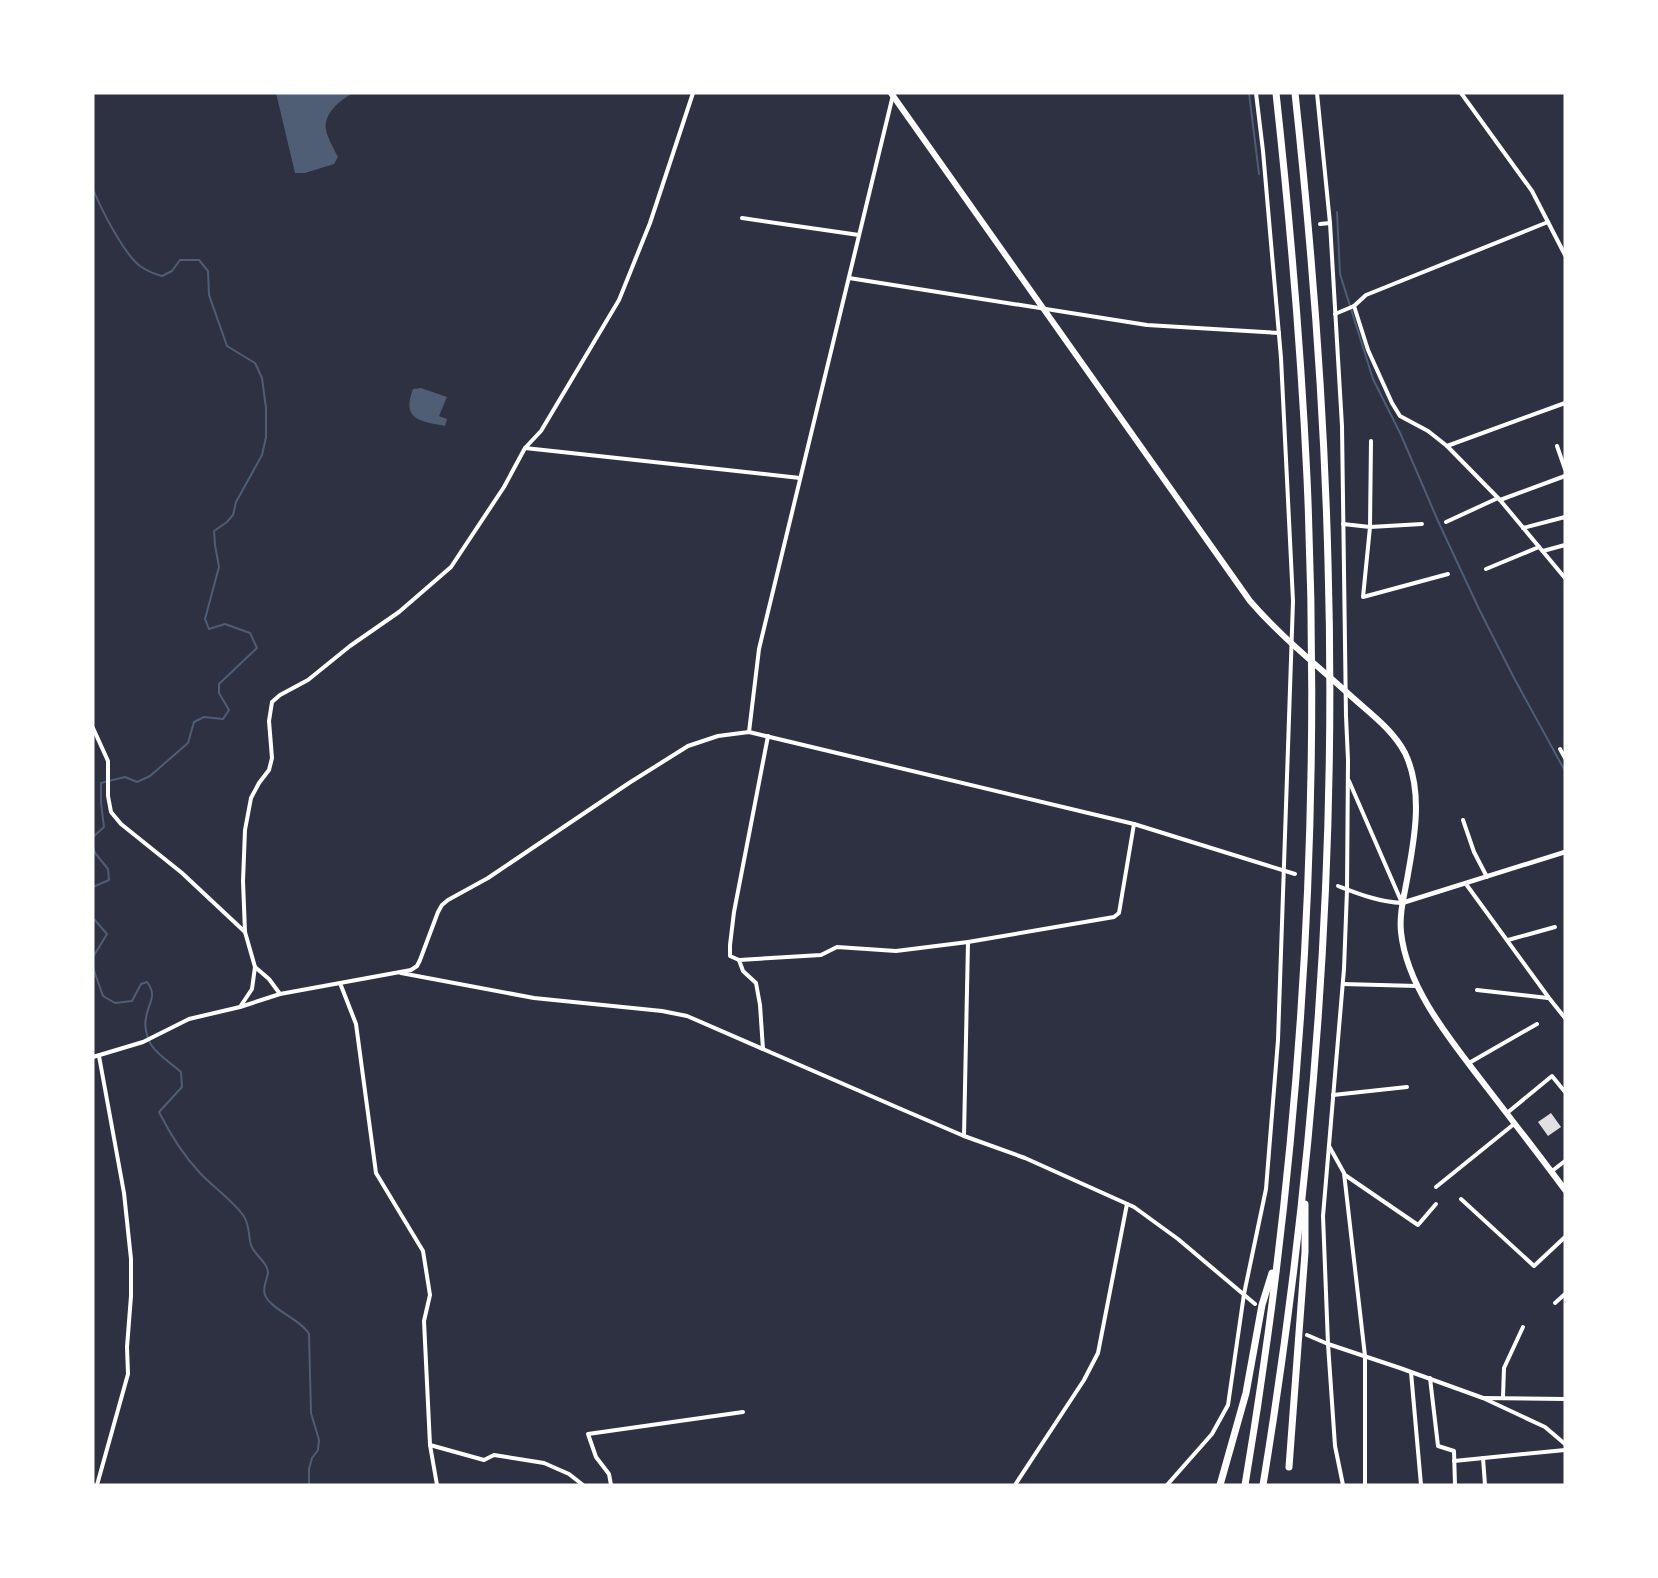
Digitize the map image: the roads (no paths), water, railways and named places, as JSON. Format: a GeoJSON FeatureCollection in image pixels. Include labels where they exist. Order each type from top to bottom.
{"type":"FeatureCollection","features":[{"type":"Feature","properties":{"kind":"highway"},"geometry":{"type":"LineString","coordinates":[[1245,1485],[1277,1253],[1294,1095],[1310,798],[1310,566],[1302,383],[1295,283],[1276,93]]}},
{"type":"Feature","properties":{"kind":"highway"},"geometry":{"type":"LineString","coordinates":[[1263,1485],[1288,1319],[1306,1168],[1325,905],[1329,797],[1329,565],[1314,282],[1295,93]]}},
{"type":"Feature","properties":{"kind":"highway"},"geometry":{"type":"LineString","coordinates":[[1289,1467],[1305,1252],[1306,1168]]}},
{"type":"Feature","properties":{"kind":"highway"},"geometry":{"type":"LineString","coordinates":[[1220,1485],[1246,1393],[1262,1305],[1277,1253]]}},
{"type":"Feature","properties":{"kind":"main road"},"geometry":{"type":"LineString","coordinates":[[892,94],[1222,562],[1262,615],[1373,716],[1400,745],[1413,779],[1416,824],[1400,917],[1403,945],[1409,967],[1431,1009],[1565,1190]]}},
{"type":"Feature","properties":{"kind":"street"},"geometry":{"type":"LineString","coordinates":[[240,1007],[252,990],[255,967],[245,932],[243,881],[245,830],[251,798],[269,770],[272,758],[269,721],[272,702],[280,695],[308,680],[350,646],[399,612],[451,567],[504,487],[525,448],[540,431],[619,300],[650,223],[693,93]]}},
{"type":"Feature","properties":{"kind":"street"},"geometry":{"type":"LineString","coordinates":[[1167,1485],[1212,1434],[1228,1405],[1244,1294],[1266,1189],[1278,1040],[1293,601],[1279,333],[1256,93]]}},
{"type":"Feature","properties":{"kind":"street"},"geometry":{"type":"LineString","coordinates":[[1317,93],[1330,223],[1342,426],[1348,777],[1347,890],[1343,984],[1323,1216],[1335,1446],[1343,1485]]}},
{"type":"Feature","properties":{"kind":"street"},"geometry":{"type":"LineString","coordinates":[[1461,93],[1532,191],[1565,255]]}},
{"type":"Feature","properties":{"kind":"street"},"geometry":{"type":"LineString","coordinates":[[749,732],[759,649],[892,94]]}},
{"type":"Feature","properties":{"kind":"street"},"geometry":{"type":"LineString","coordinates":[[742,219],[859,235]]}},
{"type":"Feature","properties":{"kind":"street"},"geometry":{"type":"LineString","coordinates":[[1335,314],[1354,306],[1366,295],[1548,222]]}},
{"type":"Feature","properties":{"kind":"street"},"geometry":{"type":"LineString","coordinates":[[1320,224],[1330,223]]}},
{"type":"Feature","properties":{"kind":"street"},"geometry":{"type":"LineString","coordinates":[[1270,228],[1277,228]]}},
{"type":"Feature","properties":{"kind":"street"},"geometry":{"type":"LineString","coordinates":[[848,278],[1147,325],[1279,333]]}},
{"type":"Feature","properties":{"kind":"street"},"geometry":{"type":"LineString","coordinates":[[1354,306],[1368,350],[1400,416],[1428,431],[1447,446],[1499,499],[1565,578]]}},
{"type":"Feature","properties":{"kind":"street"},"geometry":{"type":"LineString","coordinates":[[1447,446],[1565,403]]}},
{"type":"Feature","properties":{"kind":"street"},"geometry":{"type":"LineString","coordinates":[[1371,441],[1370,527],[1363,597],[1448,574]]}},
{"type":"Feature","properties":{"kind":"street"},"geometry":{"type":"LineString","coordinates":[[1557,446],[1565,469]]}},
{"type":"Feature","properties":{"kind":"street"},"geometry":{"type":"LineString","coordinates":[[525,448],[800,478]]}},
{"type":"Feature","properties":{"kind":"street"},"geometry":{"type":"LineString","coordinates":[[1446,522],[1499,499],[1565,476]]}},
{"type":"Feature","properties":{"kind":"street"},"geometry":{"type":"LineString","coordinates":[[1523,528],[1565,516]]}},
{"type":"Feature","properties":{"kind":"street"},"geometry":{"type":"LineString","coordinates":[[1343,525],[1370,527],[1422,524]]}},
{"type":"Feature","properties":{"kind":"street"},"geometry":{"type":"LineString","coordinates":[[1543,551],[1565,545]]}},
{"type":"Feature","properties":{"kind":"street"},"geometry":{"type":"LineString","coordinates":[[1486,569],[1539,547]]}},
{"type":"Feature","properties":{"kind":"street"},"geometry":{"type":"LineString","coordinates":[[93,728],[108,761],[108,796],[111,812],[121,824],[182,873],[245,932]]}},
{"type":"Feature","properties":{"kind":"street"},"geometry":{"type":"LineString","coordinates":[[93,1058],[143,1042],[189,1019],[240,1007],[280,994],[411,970],[417,966],[424,953],[438,912],[448,900],[488,878],[688,746],[718,736],[749,732],[768,736],[1134,824],[1295,874]]}},
{"type":"Feature","properties":{"kind":"street"},"geometry":{"type":"LineString","coordinates":[[768,736],[734,912],[730,956],[739,960],[821,955],[837,947],[896,951],[968,942],[1114,917],[1119,913],[1134,824]]}},
{"type":"Feature","properties":{"kind":"street"},"geometry":{"type":"LineString","coordinates":[[1560,749],[1565,758]]}},
{"type":"Feature","properties":{"kind":"street"},"geometry":{"type":"LineString","coordinates":[[1348,777],[1402,903]]}},
{"type":"Feature","properties":{"kind":"street"},"geometry":{"type":"LineString","coordinates":[[1463,820],[1474,852],[1487,877]]}},
{"type":"Feature","properties":{"kind":"street"},"geometry":{"type":"LineString","coordinates":[[1338,886],[1356,894],[1390,903],[1402,903],[1565,852]]}},
{"type":"Feature","properties":{"kind":"street"},"geometry":{"type":"LineString","coordinates":[[1466,884],[1565,1017]]}},
{"type":"Feature","properties":{"kind":"street"},"geometry":{"type":"LineString","coordinates":[[1508,940],[1555,927]]}},
{"type":"Feature","properties":{"kind":"street"},"geometry":{"type":"LineString","coordinates":[[964,1136],[968,942]]}},
{"type":"Feature","properties":{"kind":"street"},"geometry":{"type":"LineString","coordinates":[[739,960],[743,971],[756,982],[763,1049]]}},
{"type":"Feature","properties":{"kind":"street"},"geometry":{"type":"LineString","coordinates":[[255,967],[269,979],[280,994]]}},
{"type":"Feature","properties":{"kind":"street"},"geometry":{"type":"LineString","coordinates":[[400,973],[534,998],[662,1011],[687,1016],[964,1136],[1025,1158],[1127,1204],[1178,1239],[1255,1304]]}},
{"type":"Feature","properties":{"kind":"street"},"geometry":{"type":"LineString","coordinates":[[340,983],[356,1024],[376,1173],[423,1251],[430,1296],[424,1321],[430,1445],[437,1485]]}},
{"type":"Feature","properties":{"kind":"street"},"geometry":{"type":"LineString","coordinates":[[1343,984],[1418,986]]}},
{"type":"Feature","properties":{"kind":"street"},"geometry":{"type":"LineString","coordinates":[[1477,990],[1549,998]]}},
{"type":"Feature","properties":{"kind":"street"},"geometry":{"type":"LineString","coordinates":[[1469,1063],[1537,1024]]}},
{"type":"Feature","properties":{"kind":"street"},"geometry":{"type":"LineString","coordinates":[[97,1485],[128,1374],[131,1296],[131,1259],[124,1193],[99,1056]]}},
{"type":"Feature","properties":{"kind":"street"},"geometry":{"type":"LineString","coordinates":[[1507,1113],[1552,1076],[1565,1092]]}},
{"type":"Feature","properties":{"kind":"street"},"geometry":{"type":"LineString","coordinates":[[1333,1095],[1407,1087]]}},
{"type":"Feature","properties":{"kind":"street"},"geometry":{"type":"LineString","coordinates":[[1436,1186],[1515,1124]]}},
{"type":"Feature","properties":{"kind":"street"},"geometry":{"type":"LineString","coordinates":[[1328,1145],[1344,1175],[1365,1356],[1365,1485]]}},
{"type":"Feature","properties":{"kind":"street"},"geometry":{"type":"LineString","coordinates":[[1551,1171],[1565,1161]]}},
{"type":"Feature","properties":{"kind":"street"},"geometry":{"type":"LineString","coordinates":[[1344,1175],[1418,1225],[1436,1204]]}},
{"type":"Feature","properties":{"kind":"street"},"geometry":{"type":"LineString","coordinates":[[1461,1199],[1533,1266],[1565,1237]]}},
{"type":"Feature","properties":{"kind":"street"},"geometry":{"type":"LineString","coordinates":[[1015,1485],[1084,1380],[1098,1353],[1127,1204]]}},
{"type":"Feature","properties":{"kind":"street"},"geometry":{"type":"LineString","coordinates":[[1555,1303],[1565,1294]]}},
{"type":"Feature","properties":{"kind":"street"},"geometry":{"type":"LineString","coordinates":[[1503,1398],[1504,1368],[1523,1327]]}},
{"type":"Feature","properties":{"kind":"street"},"geometry":{"type":"LineString","coordinates":[[1307,1335],[1483,1398],[1545,1427],[1565,1444]]}},
{"type":"Feature","properties":{"kind":"street"},"geometry":{"type":"LineString","coordinates":[[1411,1372],[1421,1485]]}},
{"type":"Feature","properties":{"kind":"street"},"geometry":{"type":"LineString","coordinates":[[1430,1378],[1438,1446],[1454,1451],[1455,1485]]}},
{"type":"Feature","properties":{"kind":"street"},"geometry":{"type":"LineString","coordinates":[[1483,1398],[1565,1399]]}},
{"type":"Feature","properties":{"kind":"street"},"geometry":{"type":"LineString","coordinates":[[611,1485],[609,1474],[596,1457],[588,1434],[743,1412]]}},
{"type":"Feature","properties":{"kind":"street"},"geometry":{"type":"LineString","coordinates":[[430,1445],[484,1460],[494,1455],[544,1463],[569,1473],[583,1485]]}},
{"type":"Feature","properties":{"kind":"street"},"geometry":{"type":"LineString","coordinates":[[1455,1461],[1565,1450]]}},
{"type":"Feature","properties":{"kind":"street"},"geometry":{"type":"LineString","coordinates":[[1483,1458],[1485,1485]]}},
{"type":"Feature","properties":{"kind":"water"},"geometry":{"type":"Polygon","coordinates":[[[276,93],[353,93],[343,99],[327,118],[326,130],[338,157],[334,164],[305,173],[295,173],[276,93]]]}},
{"type":"Feature","properties":{"kind":"water"},"geometry":{"type":"Polygon","coordinates":[[[421,388],[447,397],[439,416],[447,419],[445,426],[421,420],[411,413],[409,407],[413,389],[421,388]]]}},
{"type":"Feature","properties":{"kind":"waterway"},"geometry":{"type":"LineString","coordinates":[[1249,93],[1259,174]]}},
{"type":"Feature","properties":{"kind":"waterway"},"geometry":{"type":"LineString","coordinates":[[93,189],[120,242],[140,266],[162,276],[172,271],[180,260],[199,260],[208,271],[209,295],[227,346],[255,363],[262,378],[266,408],[266,437],[262,455],[236,502],[233,515],[214,531],[219,567],[205,619],[209,629],[225,624],[250,633],[257,648],[219,684],[219,693],[229,710],[223,719],[204,717],[194,722],[188,743],[150,776],[137,782],[125,777],[101,783],[104,827],[93,837]]}},
{"type":"Feature","properties":{"kind":"waterway"},"geometry":{"type":"LineString","coordinates":[[1337,212],[1340,274],[1373,379],[1401,435],[1479,609],[1565,771]]}},
{"type":"Feature","properties":{"kind":"waterway"},"geometry":{"type":"LineString","coordinates":[[93,847],[108,869],[109,880],[93,887]]}},
{"type":"Feature","properties":{"kind":"waterway"},"geometry":{"type":"LineString","coordinates":[[93,918],[107,934],[93,957]]}},
{"type":"Feature","properties":{"kind":"waterway"},"geometry":{"type":"LineString","coordinates":[[93,968],[103,996],[115,1003],[132,1001],[141,984],[147,982],[150,987],[152,996],[145,1021],[149,1040],[158,1053],[181,1072],[182,1087],[159,1112],[188,1159],[245,1218],[251,1245],[267,1269],[264,1290],[268,1300],[300,1324],[309,1334],[311,1413],[319,1440],[318,1450],[312,1458],[309,1469],[309,1485]]}}]}
